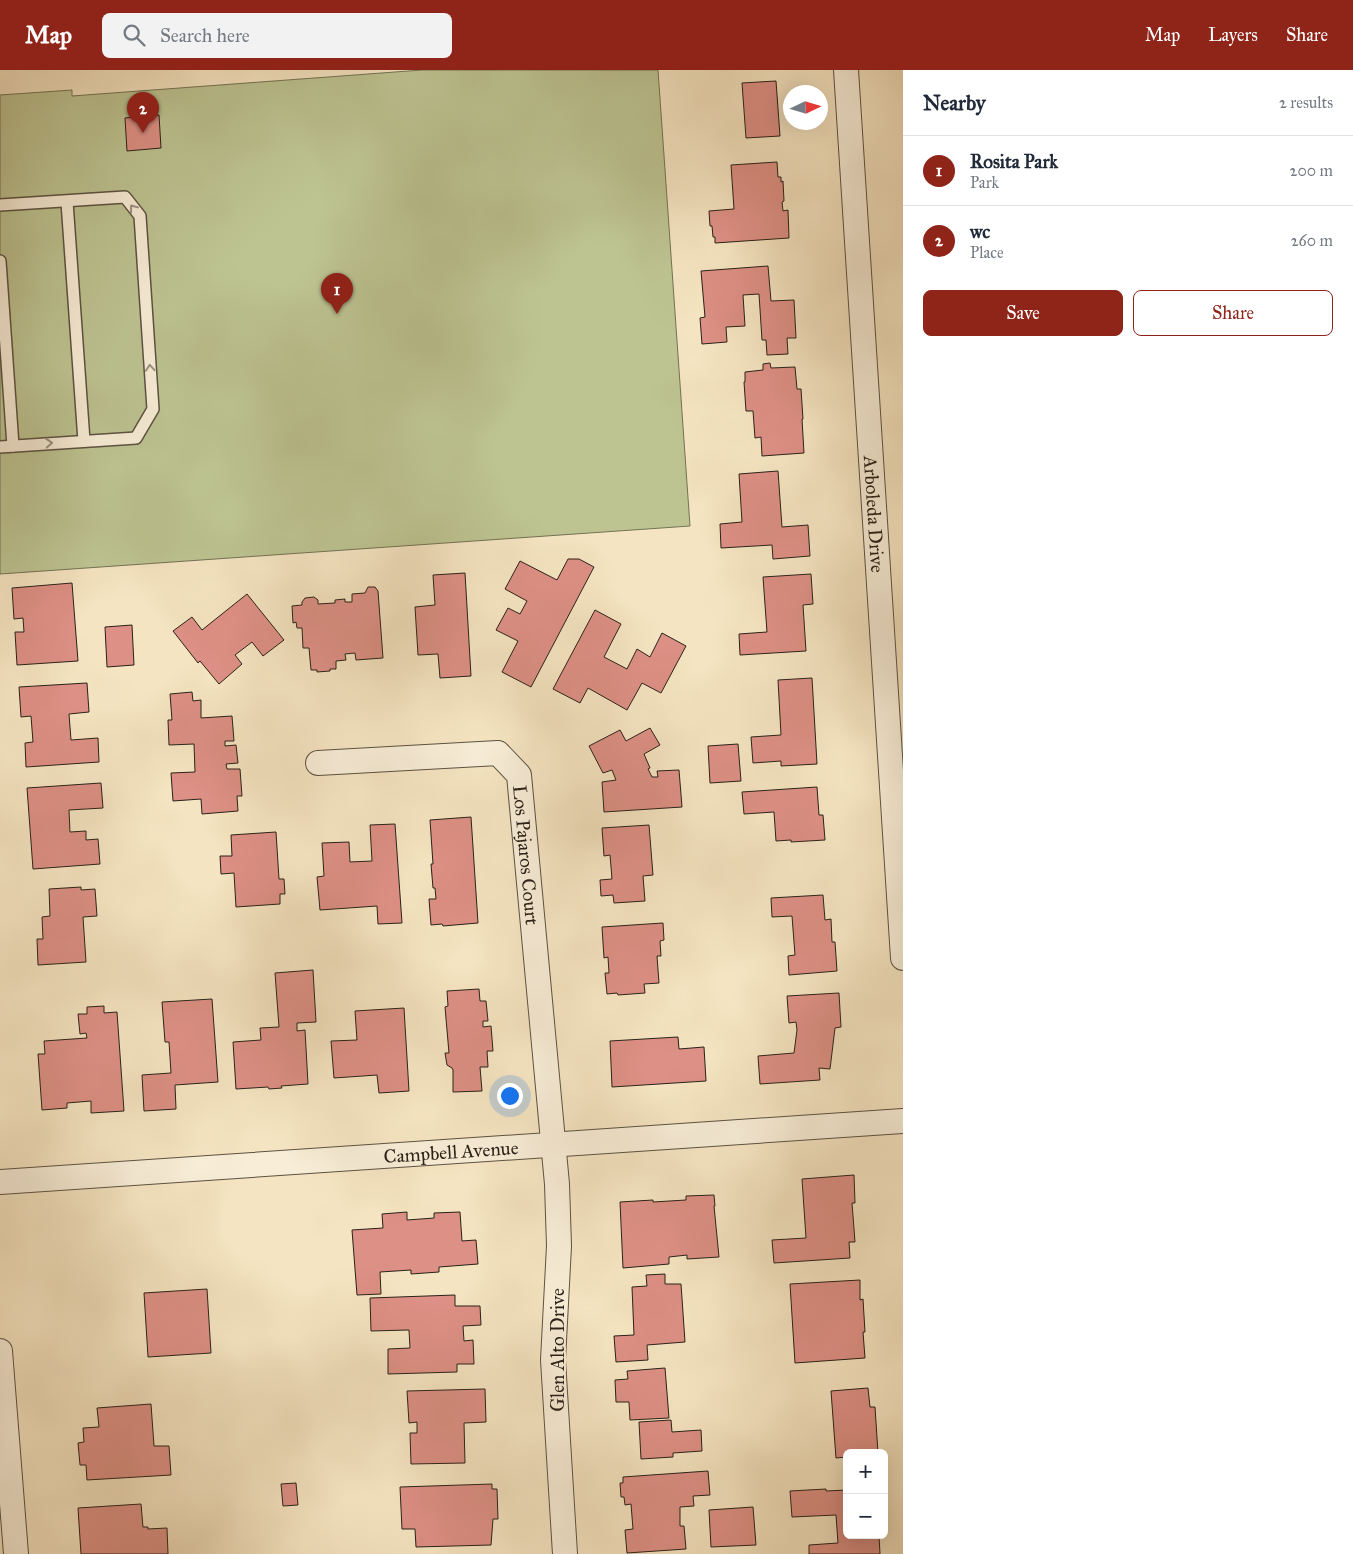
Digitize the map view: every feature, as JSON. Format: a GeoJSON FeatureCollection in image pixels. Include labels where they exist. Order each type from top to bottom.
{"type":"FeatureCollection","features":[{"type":"Feature","properties":{"kind":"street","name":"Arboleda Drive"},"geometry":{"type":"LineString","coordinates":[[846,70],[903,958]]}},
{"type":"Feature","properties":{"kind":"street","name":"Los Pajaros Court"},"geometry":{"type":"LineString","coordinates":[[318,763],[498,753],[519,775],[554,1145]]}},
{"type":"Feature","properties":{"kind":"street","name":"Campbell Avenue"},"geometry":{"type":"LineString","coordinates":[[0,1182],[903,1121]]}},
{"type":"Feature","properties":{"kind":"street","name":"Glen Alto Drive"},"geometry":{"type":"LineString","coordinates":[[554,1145],[559,1246],[554,1360],[565,1554]]}},
{"type":"Feature","properties":{"kind":"street"},"geometry":{"type":"LineString","coordinates":[[0,1351],[6,1514],[16,1554]]}},
{"type":"Feature","properties":{"kind":"lane"},"geometry":{"type":"LineString","coordinates":[[0,205],[125,197],[140,216],[153,409],[136,438],[0,447]]}},
{"type":"Feature","properties":{"kind":"lane"},"geometry":{"type":"LineString","coordinates":[[67,202],[84,441]]}},
{"type":"Feature","properties":{"kind":"lane"},"geometry":{"type":"LineString","coordinates":[[0,261],[12,446]]}},
{"type":"Feature","properties":{"kind":"green space"},"geometry":{"type":"Polygon","coordinates":[[[422,70],[658,70],[690,526],[0,574],[0,95],[72,90],[72,96],[422,70]]]}},
{"type":"Feature","properties":{"kind":"building"},"geometry":{"type":"Polygon","coordinates":[[[776,81],[780,136],[746,138],[742,83],[776,81]]]}},
{"type":"Feature","properties":{"kind":"building"},"geometry":{"type":"Polygon","coordinates":[[[159,115],[161,148],[127,151],[125,118],[159,115]]]}},
{"type":"Feature","properties":{"kind":"building"},"geometry":{"type":"Polygon","coordinates":[[[777,162],[778,177],[781,177],[781,182],[783,181],[783,211],[788,210],[789,238],[715,243],[712,226],[710,226],[709,211],[734,209],[731,165],[777,162]]]}},
{"type":"Feature","properties":{"kind":"building"},"geometry":{"type":"Polygon","coordinates":[[[768,266],[771,301],[794,300],[796,338],[787,338],[788,354],[767,355],[766,340],[762,340],[759,294],[743,295],[745,326],[726,327],[727,342],[702,344],[700,318],[705,317],[701,271],[768,266]]]}},
{"type":"Feature","properties":{"kind":"building"},"geometry":{"type":"Polygon","coordinates":[[[770,363],[771,368],[795,367],[797,389],[801,389],[804,453],[762,456],[761,437],[755,438],[753,411],[746,411],[745,372],[763,370],[763,364],[770,363]]]}},
{"type":"Feature","properties":{"kind":"building"},"geometry":{"type":"Polygon","coordinates":[[[778,471],[782,527],[808,525],[810,556],[773,559],[772,545],[721,548],[720,524],[742,522],[739,474],[778,471]]]}},
{"type":"Feature","properties":{"kind":"building"},"geometry":{"type":"Polygon","coordinates":[[[568,559],[579,559],[594,567],[531,687],[502,672],[518,641],[496,630],[508,608],[520,614],[527,601],[505,589],[520,561],[557,580],[568,559]]]}},
{"type":"Feature","properties":{"kind":"building"},"geometry":{"type":"Polygon","coordinates":[[[465,573],[471,676],[440,678],[438,654],[418,655],[415,607],[435,605],[433,575],[465,573]]]}},
{"type":"Feature","properties":{"kind":"building"},"geometry":{"type":"Polygon","coordinates":[[[811,574],[813,604],[803,605],[806,651],[740,655],[739,634],[767,632],[763,577],[811,574]]]}},
{"type":"Feature","properties":{"kind":"building"},"geometry":{"type":"Polygon","coordinates":[[[72,583],[78,661],[17,665],[15,632],[24,632],[23,618],[14,619],[12,588],[72,583]]]}},
{"type":"Feature","properties":{"kind":"building"},"geometry":{"type":"Polygon","coordinates":[[[368,587],[375,587],[378,591],[383,658],[356,660],[355,653],[345,654],[346,660],[336,661],[336,669],[317,672],[317,670],[311,670],[309,648],[303,648],[302,628],[297,628],[296,622],[293,623],[292,606],[302,605],[305,598],[314,597],[318,600],[318,604],[335,603],[335,600],[345,599],[345,602],[352,602],[352,594],[365,593],[368,587]]]}},
{"type":"Feature","properties":{"kind":"building"},"geometry":{"type":"Polygon","coordinates":[[[247,594],[284,640],[263,656],[252,642],[235,655],[242,664],[219,684],[200,661],[198,663],[173,631],[192,617],[202,630],[247,594]]]}},
{"type":"Feature","properties":{"kind":"building"},"geometry":{"type":"Polygon","coordinates":[[[595,610],[621,624],[604,657],[627,669],[637,649],[650,657],[662,633],[686,646],[661,693],[642,683],[627,710],[588,688],[580,703],[553,689],[595,610]]]}},
{"type":"Feature","properties":{"kind":"building"},"geometry":{"type":"Polygon","coordinates":[[[132,625],[134,665],[107,667],[105,627],[132,625]]]}},
{"type":"Feature","properties":{"kind":"building"},"geometry":{"type":"Polygon","coordinates":[[[812,678],[817,764],[781,766],[781,761],[753,763],[751,737],[781,735],[778,680],[812,678]]]}},
{"type":"Feature","properties":{"kind":"building"},"geometry":{"type":"Polygon","coordinates":[[[87,683],[89,712],[69,714],[71,740],[98,738],[99,762],[26,767],[25,743],[33,742],[31,716],[21,717],[19,687],[87,683]]]}},
{"type":"Feature","properties":{"kind":"building"},"geometry":{"type":"Polygon","coordinates":[[[192,692],[193,701],[201,700],[201,718],[232,716],[234,741],[225,741],[225,746],[236,745],[238,763],[226,764],[227,769],[240,769],[242,796],[237,796],[238,811],[202,814],[201,799],[173,801],[171,773],[195,772],[194,744],[169,745],[168,720],[172,720],[170,694],[192,692]]]}},
{"type":"Feature","properties":{"kind":"building"},"geometry":{"type":"Polygon","coordinates":[[[650,728],[660,745],[644,754],[650,768],[648,769],[652,777],[658,777],[657,771],[679,770],[682,807],[604,812],[602,782],[616,780],[612,770],[603,773],[589,746],[620,730],[626,741],[650,728]]]}},
{"type":"Feature","properties":{"kind":"building"},"geometry":{"type":"Polygon","coordinates":[[[738,744],[741,781],[710,783],[708,746],[738,744]]]}},
{"type":"Feature","properties":{"kind":"building"},"geometry":{"type":"Polygon","coordinates":[[[101,783],[103,808],[69,810],[70,832],[86,831],[86,840],[98,839],[100,864],[33,869],[27,788],[101,783]]]}},
{"type":"Feature","properties":{"kind":"building"},"geometry":{"type":"Polygon","coordinates":[[[817,787],[819,815],[823,815],[825,840],[776,841],[774,812],[744,814],[742,792],[817,787]]]}},
{"type":"Feature","properties":{"kind":"building"},"geometry":{"type":"Polygon","coordinates":[[[471,817],[478,923],[443,926],[442,924],[431,925],[429,899],[436,899],[431,864],[433,864],[430,820],[471,817]]]}},
{"type":"Feature","properties":{"kind":"building"},"geometry":{"type":"Polygon","coordinates":[[[395,824],[402,923],[378,924],[377,906],[320,910],[317,877],[324,876],[322,843],[349,842],[350,862],[372,861],[370,825],[395,824]]]}},
{"type":"Feature","properties":{"kind":"building"},"geometry":{"type":"Polygon","coordinates":[[[649,825],[653,875],[643,876],[645,901],[614,903],[613,895],[601,896],[600,880],[612,879],[610,855],[604,856],[602,828],[649,825]]]}},
{"type":"Feature","properties":{"kind":"building"},"geometry":{"type":"Polygon","coordinates":[[[276,832],[279,879],[284,879],[285,894],[280,894],[280,904],[236,907],[234,873],[221,874],[220,856],[232,856],[231,835],[276,832]]]}},
{"type":"Feature","properties":{"kind":"building"},"geometry":{"type":"Polygon","coordinates":[[[81,887],[81,890],[95,889],[97,916],[83,917],[86,962],[38,965],[37,939],[43,939],[42,917],[50,916],[49,889],[81,887]]]}},
{"type":"Feature","properties":{"kind":"building"},"geometry":{"type":"Polygon","coordinates":[[[823,895],[825,920],[831,919],[832,942],[835,942],[837,971],[789,975],[788,956],[795,955],[792,916],[772,917],[771,898],[823,895]]]}},
{"type":"Feature","properties":{"kind":"building"},"geometry":{"type":"Polygon","coordinates":[[[663,923],[664,940],[660,941],[661,956],[657,956],[659,983],[644,984],[645,993],[607,994],[605,973],[609,973],[608,957],[604,958],[602,927],[663,923]]]}},
{"type":"Feature","properties":{"kind":"building"},"geometry":{"type":"Polygon","coordinates":[[[313,970],[316,1022],[297,1023],[297,1031],[305,1030],[308,1084],[269,1089],[268,1087],[236,1089],[233,1042],[261,1040],[260,1028],[279,1027],[275,973],[313,970]]]}},
{"type":"Feature","properties":{"kind":"building"},"geometry":{"type":"Polygon","coordinates":[[[479,989],[480,1001],[486,1001],[488,1021],[483,1021],[483,1027],[491,1026],[493,1051],[487,1051],[488,1067],[480,1067],[482,1091],[453,1092],[453,1070],[447,1065],[445,1053],[449,1053],[445,1007],[448,1006],[447,991],[479,989]]]}},
{"type":"Feature","properties":{"kind":"building"},"geometry":{"type":"Polygon","coordinates":[[[839,993],[841,1027],[835,1028],[830,1069],[819,1068],[820,1080],[760,1084],[758,1056],[794,1053],[797,1030],[796,1022],[789,1023],[787,996],[839,993]]]}},
{"type":"Feature","properties":{"kind":"building"},"geometry":{"type":"Polygon","coordinates":[[[212,999],[218,1082],[175,1085],[176,1109],[144,1111],[142,1075],[171,1073],[169,1042],[165,1042],[162,1002],[212,999]]]}},
{"type":"Feature","properties":{"kind":"building"},"geometry":{"type":"Polygon","coordinates":[[[104,1006],[104,1013],[117,1012],[124,1111],[91,1113],[91,1101],[67,1103],[67,1108],[42,1110],[38,1054],[45,1054],[44,1041],[87,1038],[86,1033],[80,1034],[78,1014],[87,1014],[87,1007],[104,1006]]]}},
{"type":"Feature","properties":{"kind":"building"},"geometry":{"type":"Polygon","coordinates":[[[404,1008],[409,1091],[379,1093],[377,1075],[334,1078],[331,1041],[357,1040],[355,1011],[404,1008]]]}},
{"type":"Feature","properties":{"kind":"building"},"geometry":{"type":"Polygon","coordinates":[[[678,1037],[679,1049],[704,1047],[706,1081],[612,1087],[610,1041],[678,1037]]]}},
{"type":"Feature","properties":{"kind":"building"},"geometry":{"type":"Polygon","coordinates":[[[854,1175],[855,1203],[852,1203],[855,1242],[849,1242],[850,1258],[774,1263],[772,1240],[806,1238],[802,1179],[854,1175]]]}},
{"type":"Feature","properties":{"kind":"building"},"geometry":{"type":"Polygon","coordinates":[[[714,1195],[719,1257],[687,1259],[687,1255],[669,1257],[669,1264],[623,1268],[620,1202],[686,1200],[686,1196],[714,1195]]]}},
{"type":"Feature","properties":{"kind":"building"},"geometry":{"type":"Polygon","coordinates":[[[407,1212],[407,1220],[434,1218],[434,1213],[460,1212],[462,1241],[476,1240],[478,1264],[439,1267],[439,1272],[411,1274],[411,1270],[380,1272],[381,1294],[357,1295],[352,1230],[383,1228],[382,1214],[407,1212]]]}},
{"type":"Feature","properties":{"kind":"building"},"geometry":{"type":"Polygon","coordinates":[[[665,1274],[665,1284],[681,1284],[685,1342],[647,1345],[648,1360],[616,1362],[614,1336],[634,1335],[632,1287],[647,1286],[646,1275],[665,1274]]]}},
{"type":"Feature","properties":{"kind":"building"},"geometry":{"type":"Polygon","coordinates":[[[860,1280],[860,1300],[863,1299],[865,1358],[795,1363],[790,1284],[860,1280]]]}},
{"type":"Feature","properties":{"kind":"building"},"geometry":{"type":"Polygon","coordinates":[[[207,1289],[211,1353],[148,1357],[144,1293],[207,1289]]]}},
{"type":"Feature","properties":{"kind":"building"},"geometry":{"type":"Polygon","coordinates":[[[455,1295],[455,1306],[480,1306],[481,1325],[463,1326],[464,1341],[473,1340],[474,1364],[457,1364],[457,1372],[388,1374],[388,1349],[410,1348],[409,1330],[371,1331],[370,1298],[455,1295]]]}},
{"type":"Feature","properties":{"kind":"building"},"geometry":{"type":"Polygon","coordinates":[[[665,1368],[669,1418],[630,1420],[629,1402],[616,1402],[615,1380],[628,1379],[627,1371],[665,1368]]]}},
{"type":"Feature","properties":{"kind":"building"},"geometry":{"type":"Polygon","coordinates":[[[868,1388],[870,1407],[875,1407],[878,1449],[843,1449],[843,1457],[836,1458],[831,1391],[868,1388]]]}},
{"type":"Feature","properties":{"kind":"building"},"geometry":{"type":"Polygon","coordinates":[[[485,1389],[486,1422],[464,1423],[465,1463],[411,1464],[410,1433],[417,1433],[417,1422],[409,1423],[407,1391],[485,1389]]]}},
{"type":"Feature","properties":{"kind":"building"},"geometry":{"type":"Polygon","coordinates":[[[151,1404],[154,1446],[169,1446],[171,1475],[87,1480],[86,1465],[80,1465],[78,1443],[84,1442],[83,1428],[99,1427],[97,1408],[151,1404]]]}},
{"type":"Feature","properties":{"kind":"building"},"geometry":{"type":"Polygon","coordinates":[[[671,1420],[672,1432],[701,1430],[702,1451],[673,1453],[673,1457],[641,1459],[639,1422],[671,1420]]]}},
{"type":"Feature","properties":{"kind":"building"},"geometry":{"type":"Polygon","coordinates":[[[708,1471],[710,1495],[693,1496],[694,1506],[680,1507],[680,1526],[684,1526],[686,1549],[627,1553],[625,1530],[633,1529],[631,1504],[625,1505],[624,1497],[621,1497],[620,1483],[623,1483],[623,1477],[708,1471]]]}},
{"type":"Feature","properties":{"kind":"building"},"geometry":{"type":"Polygon","coordinates":[[[296,1483],[298,1505],[283,1506],[281,1484],[296,1483]]]}},
{"type":"Feature","properties":{"kind":"building"},"geometry":{"type":"Polygon","coordinates":[[[492,1484],[492,1489],[497,1489],[498,1519],[493,1519],[491,1545],[416,1547],[415,1529],[402,1529],[400,1487],[492,1484]]]}},
{"type":"Feature","properties":{"kind":"building"},"geometry":{"type":"Polygon","coordinates":[[[843,1490],[843,1539],[879,1539],[880,1554],[809,1554],[809,1545],[838,1543],[836,1515],[792,1517],[790,1491],[843,1490]]]}},
{"type":"Feature","properties":{"kind":"building"},"geometry":{"type":"Polygon","coordinates":[[[141,1504],[143,1527],[148,1527],[148,1529],[167,1528],[168,1554],[81,1554],[78,1508],[141,1504]]]}},
{"type":"Feature","properties":{"kind":"building"},"geometry":{"type":"Polygon","coordinates":[[[753,1507],[756,1545],[711,1547],[709,1510],[753,1507]]]}},
{"type":"Feature","properties":{"kind":"place","name":"wc"},"geometry":{"type":"Point","coordinates":[143,133]}},
{"type":"Feature","properties":{"kind":"place","name":"Rosita Park"},"geometry":{"type":"Point","coordinates":[337,314]}}]}
